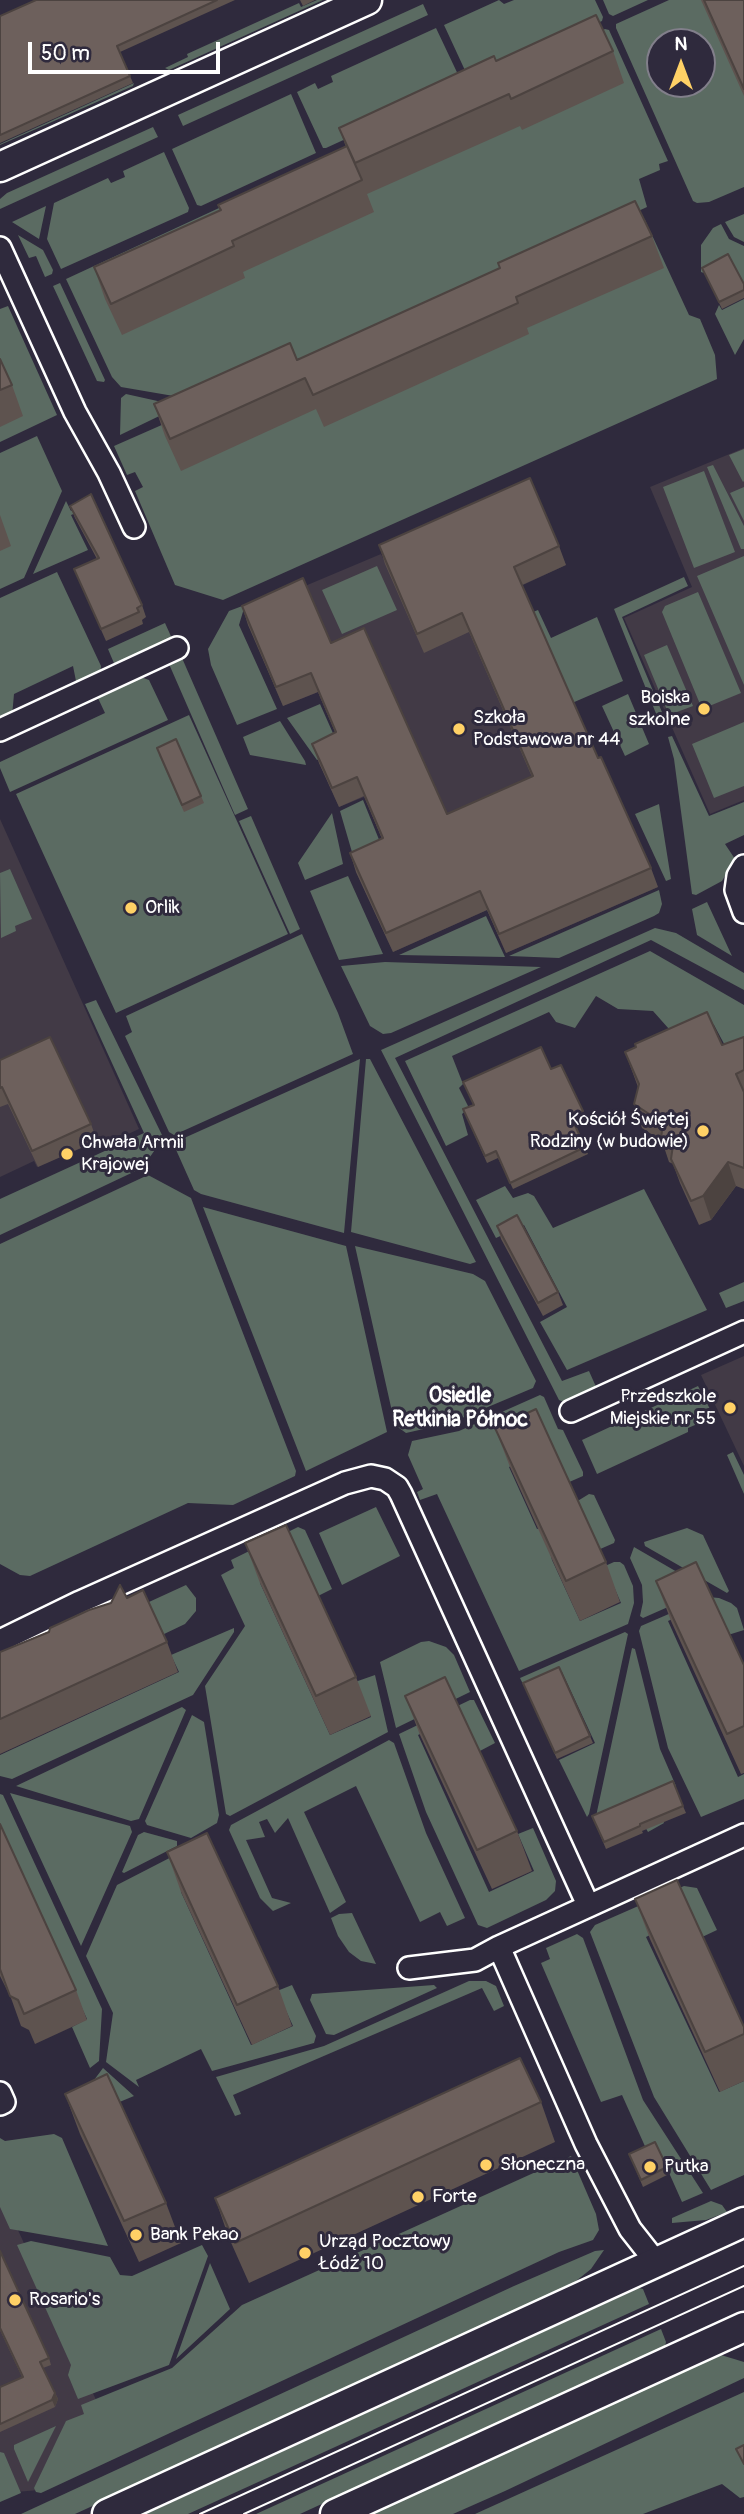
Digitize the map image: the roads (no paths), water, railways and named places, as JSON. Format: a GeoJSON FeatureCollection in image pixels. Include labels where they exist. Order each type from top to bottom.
{"type":"FeatureCollection","features":[{"type":"Feature","properties":{"kind":"street"},"geometry":{"type":"LineString","coordinates":[[0,167],[367,0]]}},
{"type":"Feature","properties":{"kind":"street"},"geometry":{"type":"LineString","coordinates":[[0,248],[75,412],[109,473],[134,527]]}},
{"type":"Feature","properties":{"kind":"street"},"geometry":{"type":"LineString","coordinates":[[0,730],[177,648]]}},
{"type":"Feature","properties":{"kind":"street"},"geometry":{"type":"LineString","coordinates":[[744,866],[738,876],[736,890],[744,912]]}},
{"type":"Feature","properties":{"kind":"street"},"geometry":{"type":"LineString","coordinates":[[571,1411],[744,1332]]}},
{"type":"Feature","properties":{"kind":"street"},"geometry":{"type":"LineString","coordinates":[[0,1640],[345,1483],[370,1476],[386,1479],[397,1487],[401,1494],[559,1836],[588,1905]]}},
{"type":"Feature","properties":{"kind":"street"},"geometry":{"type":"LineString","coordinates":[[409,1968],[475,1960],[588,1905],[744,1835]]}},
{"type":"Feature","properties":{"kind":"street"},"geometry":{"type":"LineString","coordinates":[[499,1947],[586,2144],[630,2229],[656,2262]]}},
{"type":"Feature","properties":{"kind":"street"},"geometry":{"type":"LineString","coordinates":[[0,2093],[4,2102],[0,2104]]}},
{"type":"Feature","properties":{"kind":"street"},"geometry":{"type":"LineString","coordinates":[[107,2514],[744,2222]]}},
{"type":"Feature","properties":{"kind":"street"},"geometry":{"type":"LineString","coordinates":[[335,2514],[744,2328]]}},
{"type":"Feature","properties":{"kind":"tram line"},"geometry":{"type":"LineString","coordinates":[[200,2514],[744,2266]]}},
{"type":"Feature","properties":{"kind":"tram line"},"geometry":{"type":"LineString","coordinates":[[244,2514],[744,2286]]}},
{"type":"Feature","properties":{"kind":"place","name":"Boiska szkolne"},"geometry":{"type":"Point","coordinates":[704,709]}},
{"type":"Feature","properties":{"kind":"place","name":"Szkoła Podstawowa nr 44"},"geometry":{"type":"Point","coordinates":[459,729]}},
{"type":"Feature","properties":{"kind":"place","name":"Orlik"},"geometry":{"type":"Point","coordinates":[131,908]}},
{"type":"Feature","properties":{"kind":"place","name":"Kościół Świętej Rodziny (w budowie)"},"geometry":{"type":"Point","coordinates":[703,1131]}},
{"type":"Feature","properties":{"kind":"place","name":"Chwała Armii Krajowej"},"geometry":{"type":"Point","coordinates":[67,1154]}},
{"type":"Feature","properties":{"kind":"place","name":"Przedszkole Miejskie nr 55"},"geometry":{"type":"Point","coordinates":[730,1408]}},
{"type":"Feature","properties":{"kind":"place","name":"Słoneczna"},"geometry":{"type":"Point","coordinates":[486,2165]}},
{"type":"Feature","properties":{"kind":"place","name":"Putka"},"geometry":{"type":"Point","coordinates":[650,2167]}},
{"type":"Feature","properties":{"kind":"place","name":"Forte"},"geometry":{"type":"Point","coordinates":[418,2197]}},
{"type":"Feature","properties":{"kind":"place","name":"Bank Pekao"},"geometry":{"type":"Point","coordinates":[136,2235]}},
{"type":"Feature","properties":{"kind":"place","name":"Urząd Pocztowy Łódź 10"},"geometry":{"type":"Point","coordinates":[305,2253]}},
{"type":"Feature","properties":{"kind":"place","name":"Rosario's"},"geometry":{"type":"Point","coordinates":[15,2300]}},
{"type":"Feature","properties":{"kind":"district","name":"Osiedle Retkinia Północ"},"geometry":{"type":"Point","coordinates":[460,1409]}}]}
